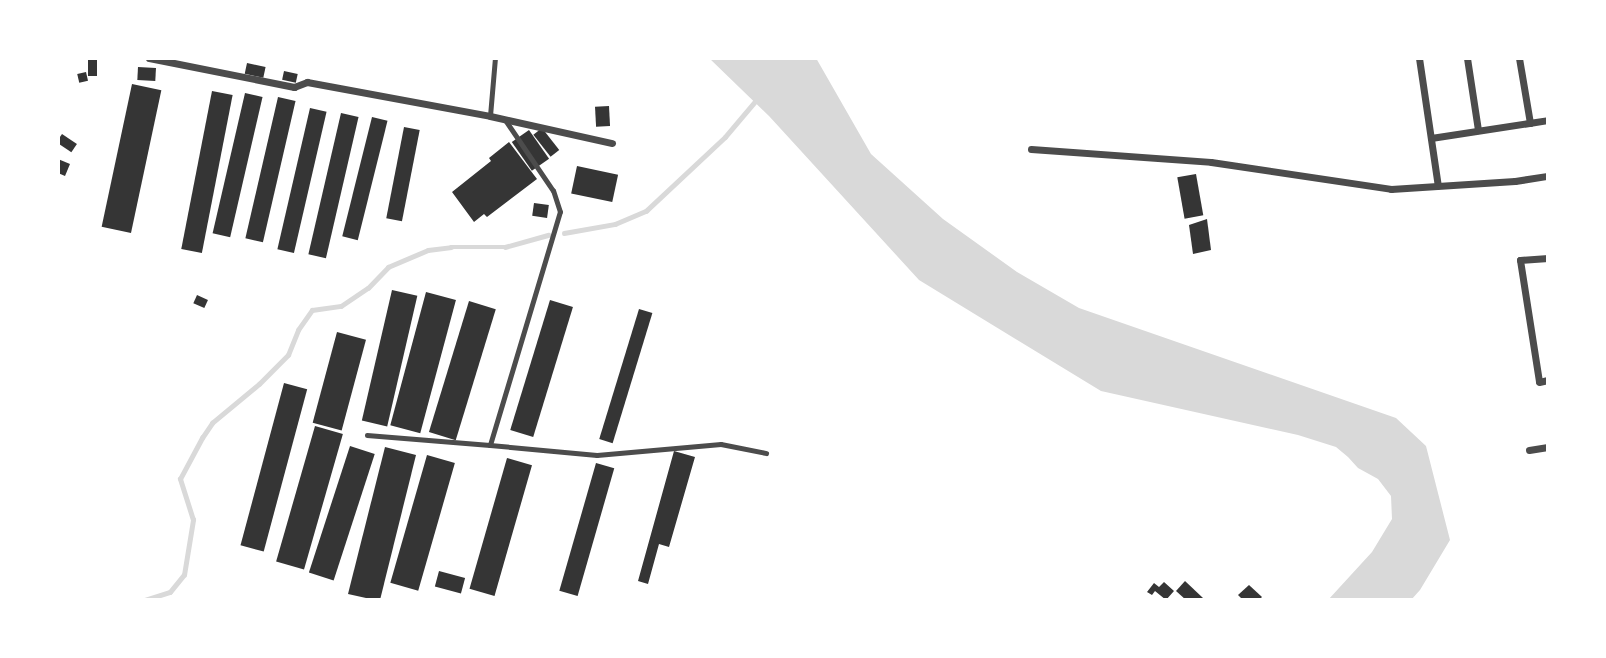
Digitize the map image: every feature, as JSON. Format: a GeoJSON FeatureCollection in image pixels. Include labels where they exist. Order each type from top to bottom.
{"type":"FeatureCollection","features":[{"type":"Feature","properties":{"kind":"street"},"geometry":{"type":"LineString","coordinates":[[149,58],[294,87],[307,82],[490,116],[612,143]]}},
{"type":"Feature","properties":{"kind":"street"},"geometry":{"type":"LineString","coordinates":[[1419,58],[1438,186]]}},
{"type":"Feature","properties":{"kind":"street"},"geometry":{"type":"LineString","coordinates":[[1467,58],[1478,131]]}},
{"type":"Feature","properties":{"kind":"street"},"geometry":{"type":"LineString","coordinates":[[1519,58],[1530,122]]}},
{"type":"Feature","properties":{"kind":"street"},"geometry":{"type":"LineString","coordinates":[[1431,138],[1548,120]]}},
{"type":"Feature","properties":{"kind":"street"},"geometry":{"type":"LineString","coordinates":[[1031,149],[1211,162],[1391,189],[1548,176]]}},
{"type":"Feature","properties":{"kind":"street"},"geometry":{"type":"LineString","coordinates":[[1548,258],[1520,260],[1539,382],[1548,380]]}},
{"type":"Feature","properties":{"kind":"street"},"geometry":{"type":"LineString","coordinates":[[1529,450],[1548,447]]}},
{"type":"Feature","properties":{"kind":"lane"},"geometry":{"type":"LineString","coordinates":[[490,116],[495,58]]}},
{"type":"Feature","properties":{"kind":"lane"},"geometry":{"type":"LineString","coordinates":[[490,445],[560,212],[553,191],[505,119]]}},
{"type":"Feature","properties":{"kind":"lane"},"geometry":{"type":"LineString","coordinates":[[368,435],[597,455],[721,444],[766,453]]}},
{"type":"Feature","properties":{"kind":"shaded area"},"geometry":{"type":"Polygon","coordinates":[[[709,58],[816,58],[871,154],[943,219],[1017,272],[1079,308],[1396,418],[1426,446],[1450,540],[1420,590],[1411,600],[1328,600],[1372,552],[1392,519],[1391,496],[1378,479],[1358,468],[1336,447],[1298,435],[1101,391],[919,280],[769,116],[709,58]]]}},
{"type":"Feature","properties":{"kind":"building"},"geometry":{"type":"Polygon","coordinates":[[[88,60],[97,60],[97,76],[88,76],[88,60]]]}},
{"type":"Feature","properties":{"kind":"building"},"geometry":{"type":"Polygon","coordinates":[[[247,63],[266,67],[263,78],[245,74],[247,63]]]}},
{"type":"Feature","properties":{"kind":"building"},"geometry":{"type":"Polygon","coordinates":[[[138,67],[156,68],[155,81],[137,80],[138,67]]]}},
{"type":"Feature","properties":{"kind":"building"},"geometry":{"type":"Polygon","coordinates":[[[284,71],[298,74],[296,83],[282,80],[284,71]]]}},
{"type":"Feature","properties":{"kind":"building"},"geometry":{"type":"Polygon","coordinates":[[[86,72],[88,81],[79,83],[77,74],[86,72]]]}},
{"type":"Feature","properties":{"kind":"building"},"geometry":{"type":"Polygon","coordinates":[[[132,84],[161,90],[131,233],[102,227],[132,84]]]}},
{"type":"Feature","properties":{"kind":"building"},"geometry":{"type":"Polygon","coordinates":[[[212,91],[233,95],[202,253],[181,249],[212,91]]]}},
{"type":"Feature","properties":{"kind":"building"},"geometry":{"type":"Polygon","coordinates":[[[245,93],[263,97],[230,237],[213,233],[245,93]]]}},
{"type":"Feature","properties":{"kind":"building"},"geometry":{"type":"Polygon","coordinates":[[[278,97],[296,101],[263,242],[245,238],[278,97]]]}},
{"type":"Feature","properties":{"kind":"building"},"geometry":{"type":"Polygon","coordinates":[[[609,106],[610,126],[596,127],[595,107],[609,106]]]}},
{"type":"Feature","properties":{"kind":"building"},"geometry":{"type":"Polygon","coordinates":[[[310,108],[327,112],[294,253],[277,249],[310,108]]]}},
{"type":"Feature","properties":{"kind":"building"},"geometry":{"type":"Polygon","coordinates":[[[341,113],[359,117],[326,258],[308,254],[341,113]]]}},
{"type":"Feature","properties":{"kind":"building"},"geometry":{"type":"Polygon","coordinates":[[[372,117],[388,121],[358,240],[342,236],[372,117]]]}},
{"type":"Feature","properties":{"kind":"building"},"geometry":{"type":"Polygon","coordinates":[[[404,127],[420,130],[402,221],[386,218],[404,127]]]}},
{"type":"Feature","properties":{"kind":"building"},"geometry":{"type":"Polygon","coordinates":[[[542,128],[559,150],[551,157],[533,135],[542,128]]]}},
{"type":"Feature","properties":{"kind":"building"},"geometry":{"type":"Polygon","coordinates":[[[529,130],[549,159],[532,171],[512,142],[529,130]]]}},
{"type":"Feature","properties":{"kind":"building"},"geometry":{"type":"Polygon","coordinates":[[[62,134],[77,144],[71,152],[58,143],[62,134]]]}},
{"type":"Feature","properties":{"kind":"building"},"geometry":{"type":"Polygon","coordinates":[[[509,142],[537,179],[487,217],[484,214],[474,222],[452,192],[491,161],[489,158],[509,142]]]}},
{"type":"Feature","properties":{"kind":"building"},"geometry":{"type":"Polygon","coordinates":[[[58,159],[70,164],[65,176],[58,173],[58,159]]]}},
{"type":"Feature","properties":{"kind":"building"},"geometry":{"type":"Polygon","coordinates":[[[577,166],[618,175],[612,202],[571,193],[577,166]]]}},
{"type":"Feature","properties":{"kind":"building"},"geometry":{"type":"Polygon","coordinates":[[[1196,174],[1203,215],[1185,219],[1177,177],[1196,174]]]}},
{"type":"Feature","properties":{"kind":"building"},"geometry":{"type":"Polygon","coordinates":[[[534,203],[549,205],[547,218],[532,216],[534,203]]]}},
{"type":"Feature","properties":{"kind":"building"},"geometry":{"type":"Polygon","coordinates":[[[1207,219],[1211,250],[1193,254],[1189,225],[1207,219]]]}},
{"type":"Feature","properties":{"kind":"building"},"geometry":{"type":"Polygon","coordinates":[[[392,290],[417,296],[387,426],[362,421],[392,290]]]}},
{"type":"Feature","properties":{"kind":"building"},"geometry":{"type":"Polygon","coordinates":[[[426,292],[456,300],[420,433],[390,425],[426,292]]]}},
{"type":"Feature","properties":{"kind":"building"},"geometry":{"type":"Polygon","coordinates":[[[197,295],[208,300],[204,308],[193,303],[197,295]]]}},
{"type":"Feature","properties":{"kind":"building"},"geometry":{"type":"Polygon","coordinates":[[[550,300],[573,307],[533,437],[510,430],[550,300]]]}},
{"type":"Feature","properties":{"kind":"building"},"geometry":{"type":"Polygon","coordinates":[[[469,301],[496,309],[456,440],[429,432],[469,301]]]}},
{"type":"Feature","properties":{"kind":"building"},"geometry":{"type":"Polygon","coordinates":[[[639,309],[652,313],[613,443],[599,439],[639,309]]]}},
{"type":"Feature","properties":{"kind":"building"},"geometry":{"type":"Polygon","coordinates":[[[337,332],[366,340],[342,431],[313,423],[337,332]]]}},
{"type":"Feature","properties":{"kind":"building"},"geometry":{"type":"Polygon","coordinates":[[[284,383],[307,389],[264,551],[241,545],[284,383]]]}},
{"type":"Feature","properties":{"kind":"building"},"geometry":{"type":"Polygon","coordinates":[[[315,426],[343,434],[304,570],[276,562],[315,426]]]}},
{"type":"Feature","properties":{"kind":"building"},"geometry":{"type":"Polygon","coordinates":[[[350,446],[375,454],[334,581],[309,572],[350,446]]]}},
{"type":"Feature","properties":{"kind":"building"},"geometry":{"type":"Polygon","coordinates":[[[385,447],[416,455],[380,600],[375,600],[348,594],[385,447]]]}},
{"type":"Feature","properties":{"kind":"building"},"geometry":{"type":"Polygon","coordinates":[[[674,451],[695,457],[669,547],[659,544],[648,584],[638,581],[674,451]]]}},
{"type":"Feature","properties":{"kind":"building"},"geometry":{"type":"Polygon","coordinates":[[[427,455],[455,463],[418,591],[390,583],[427,455]]]}},
{"type":"Feature","properties":{"kind":"building"},"geometry":{"type":"Polygon","coordinates":[[[507,458],[532,465],[495,596],[470,589],[507,458]]]}},
{"type":"Feature","properties":{"kind":"building"},"geometry":{"type":"Polygon","coordinates":[[[596,463],[614,468],[578,596],[559,591],[596,463]]]}},
{"type":"Feature","properties":{"kind":"building"},"geometry":{"type":"Polygon","coordinates":[[[439,571],[465,578],[461,593],[435,586],[439,571]]]}},
{"type":"Feature","properties":{"kind":"building"},"geometry":{"type":"Polygon","coordinates":[[[1185,581],[1203,598],[1201,600],[1186,600],[1176,591],[1185,581]]]}},
{"type":"Feature","properties":{"kind":"building"},"geometry":{"type":"Polygon","coordinates":[[[1164,582],[1174,591],[1166,600],[1155,591],[1152,595],[1147,592],[1154,583],[1159,587],[1164,582]]]}},
{"type":"Feature","properties":{"kind":"building"},"geometry":{"type":"Polygon","coordinates":[[[1249,585],[1262,597],[1259,600],[1243,600],[1238,595],[1249,585]]]}},
{"type":"Feature","properties":{"kind":"waterway"},"geometry":{"type":"LineString","coordinates":[[564,233],[615,224],[646,211],[725,137],[757,99]]}},
{"type":"Feature","properties":{"kind":"waterway"},"geometry":{"type":"LineString","coordinates":[[145,600],[170,592],[184,575],[193,520],[180,479],[202,438],[212,423],[259,384],[288,355],[298,330],[312,310],[341,306],[368,288],[388,267],[428,250],[451,247],[505,247],[548,235]]}}]}
